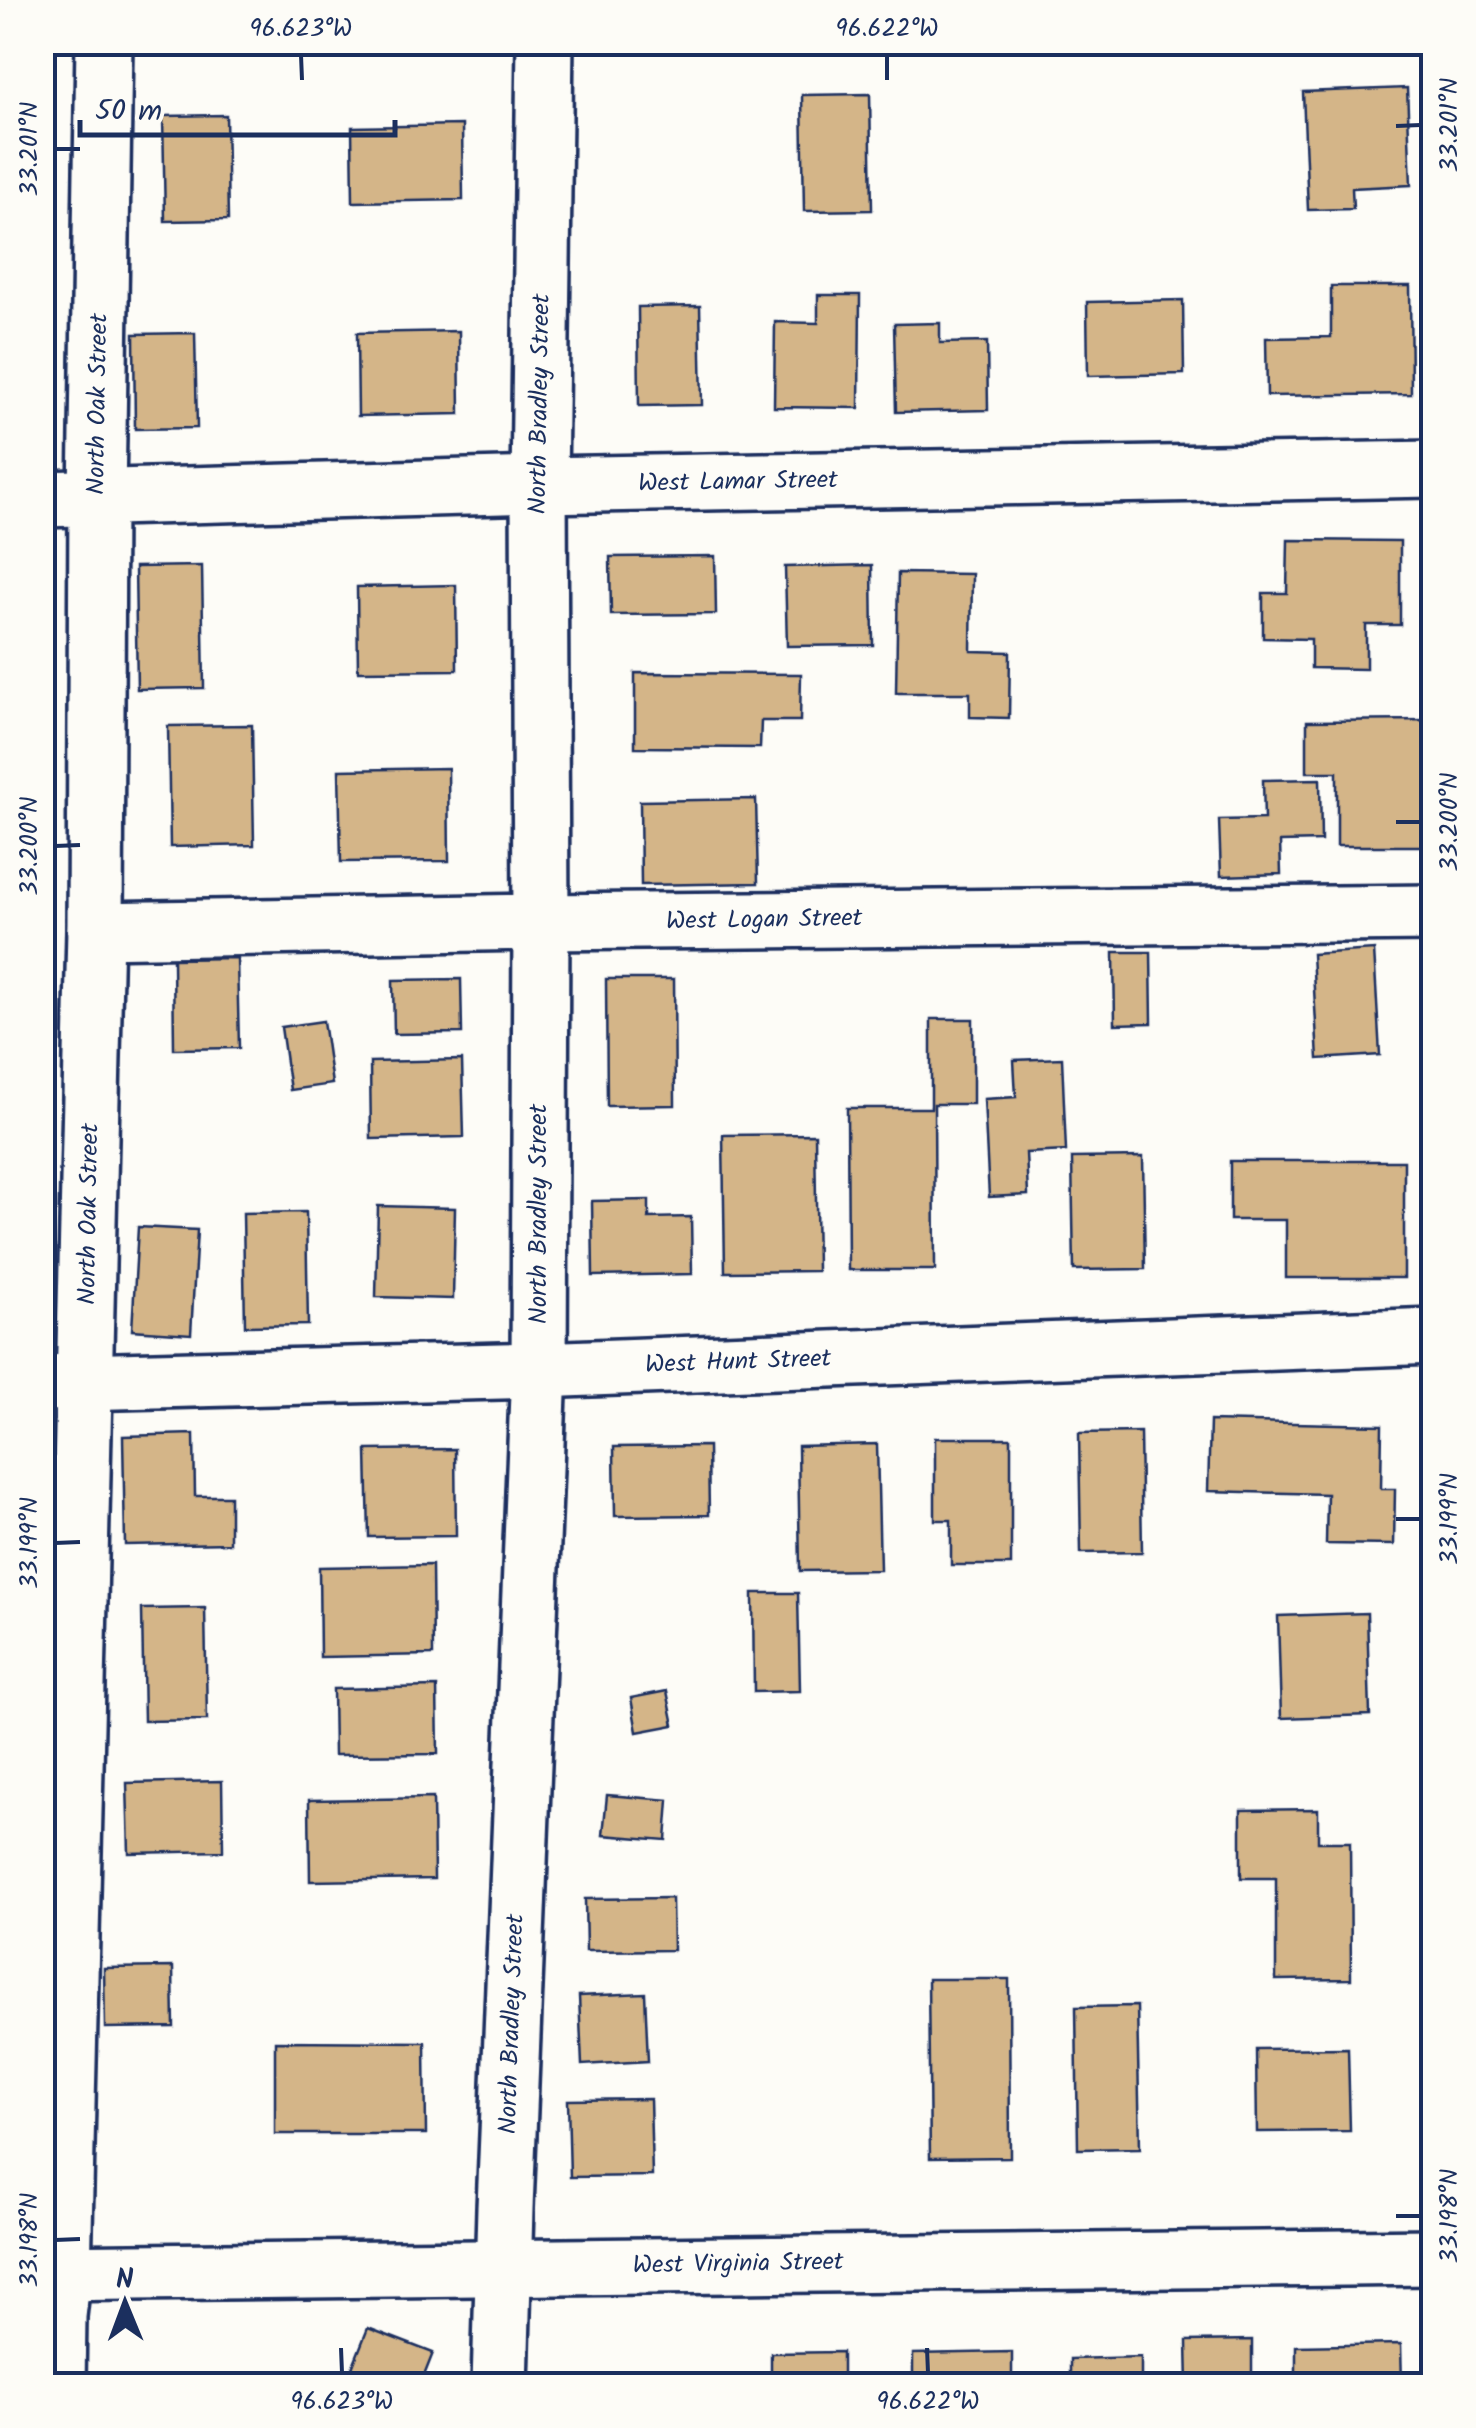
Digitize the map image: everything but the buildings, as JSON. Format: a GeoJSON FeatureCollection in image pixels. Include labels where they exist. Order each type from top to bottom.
{"type":"FeatureCollection","features":[{"type":"Feature","properties":{"kind":"street","name":"North Oak Street"},"geometry":{"type":"LineString","coordinates":[[57,2386],[58,2316],[53,2273],[64,1382],[95,930],[104,42]]}},
{"type":"Feature","properties":{"kind":"street"},"geometry":{"type":"LineString","coordinates":[[545,43],[566,42]]}},
{"type":"Feature","properties":{"kind":"street","name":"North Bradley Street"},"geometry":{"type":"LineString","coordinates":[[500,2386],[538,1370],[539,486],[545,43]]}},
{"type":"Feature","properties":{"kind":"street","name":"West Lamar Street"},"geometry":{"type":"LineString","coordinates":[[42,499],[1434,469]]}},
{"type":"Feature","properties":{"kind":"street","name":"West Logan Street"},"geometry":{"type":"LineString","coordinates":[[95,930],[1434,913]]}},
{"type":"Feature","properties":{"kind":"street","name":"West Hunt Street"},"geometry":{"type":"LineString","coordinates":[[64,1382],[538,1370],[1434,1336]]}},
{"type":"Feature","properties":{"kind":"street","name":"West Virginia Street"},"geometry":{"type":"LineString","coordinates":[[53,2273],[1434,2257]]}}]}
